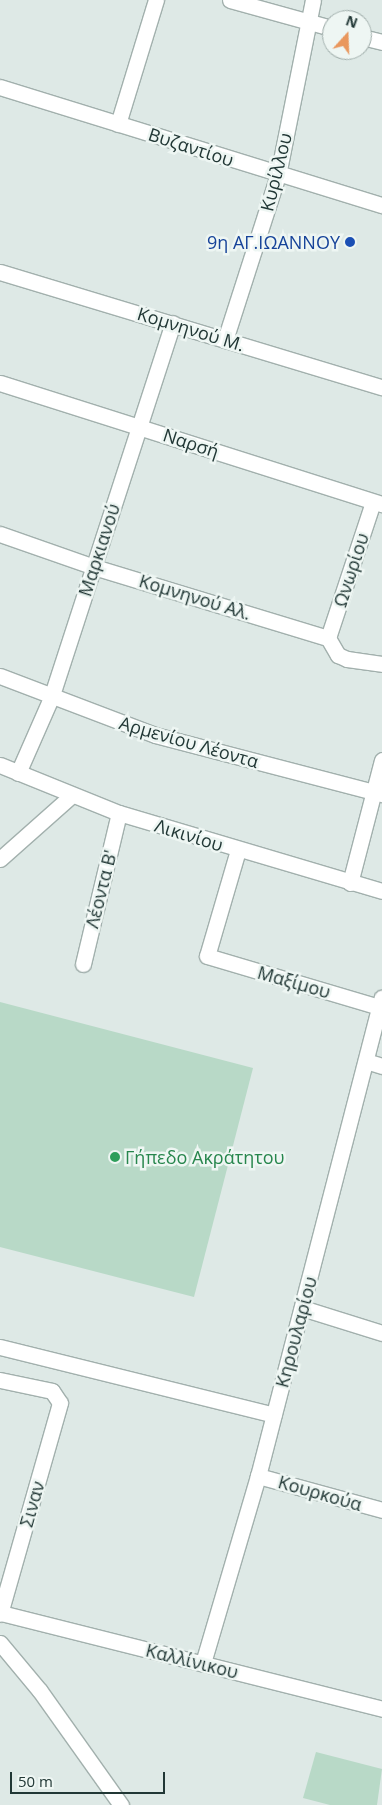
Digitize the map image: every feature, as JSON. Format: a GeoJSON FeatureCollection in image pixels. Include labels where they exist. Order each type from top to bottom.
{"type":"FeatureCollection","features":[{"type":"Feature","properties":{"kind":"street"},"geometry":{"type":"LineString","coordinates":[[118,124],[156,0]]}},
{"type":"Feature","properties":{"kind":"street"},"geometry":{"type":"LineString","coordinates":[[230,0],[322,26]]}},
{"type":"Feature","properties":{"kind":"street","name":"Κυρίλλου"},"geometry":{"type":"LineString","coordinates":[[225,340],[278,175],[307,22],[313,0]]}},
{"type":"Feature","properties":{"kind":"street","name":"Βυζαντίου"},"geometry":{"type":"LineString","coordinates":[[0,87],[278,175],[382,205]]}},
{"type":"Feature","properties":{"kind":"street","name":"Κομνηνού Μ."},"geometry":{"type":"LineString","coordinates":[[0,272],[382,386]]}},
{"type":"Feature","properties":{"kind":"street","name":"Μαρκιανού"},"geometry":{"type":"LineString","coordinates":[[18,773],[51,698],[173,323]]}},
{"type":"Feature","properties":{"kind":"street","name":"Ναρσή"},"geometry":{"type":"LineString","coordinates":[[0,383],[378,503]]}},
{"type":"Feature","properties":{"kind":"street","name":"Ωνωρίου"},"geometry":{"type":"LineString","coordinates":[[328,638],[378,503]]}},
{"type":"Feature","properties":{"kind":"street","name":"Κομνηνού Αλ."},"geometry":{"type":"LineString","coordinates":[[0,534],[94,567],[328,638]]}},
{"type":"Feature","properties":{"kind":"street"},"geometry":{"type":"LineString","coordinates":[[328,638],[338,654],[347,660],[382,664]]}},
{"type":"Feature","properties":{"kind":"street","name":"Αρμενίου Λέοντα"},"geometry":{"type":"LineString","coordinates":[[0,676],[51,698],[155,735],[378,793]]}},
{"type":"Feature","properties":{"kind":"street"},"geometry":{"type":"LineString","coordinates":[[350,883],[378,793],[382,760]]}},
{"type":"Feature","properties":{"kind":"street","name":"Λικινίου"},"geometry":{"type":"LineString","coordinates":[[0,765],[119,813],[238,850],[382,891]]}},
{"type":"Feature","properties":{"kind":"street"},"geometry":{"type":"LineString","coordinates":[[0,859],[72,795]]}},
{"type":"Feature","properties":{"kind":"street","name":"Λέοντα Β'"},"geometry":{"type":"LineString","coordinates":[[83,964],[119,813]]}},
{"type":"Feature","properties":{"kind":"street","name":"Μαξίμου"},"geometry":{"type":"LineString","coordinates":[[238,850],[207,956],[381,1004]]}},
{"type":"Feature","properties":{"kind":"street","name":"Κηρουλαρίου"},"geometry":{"type":"LineString","coordinates":[[203,1664],[258,1476],[381,1004]]}},
{"type":"Feature","properties":{"kind":"street"},"geometry":{"type":"LineString","coordinates":[[366,1061],[382,1066]]}},
{"type":"Feature","properties":{"kind":"street"},"geometry":{"type":"LineString","coordinates":[[302,1308],[382,1333]]}},
{"type":"Feature","properties":{"kind":"street"},"geometry":{"type":"LineString","coordinates":[[0,1347],[274,1415]]}},
{"type":"Feature","properties":{"kind":"street","name":"Σιναν"},"geometry":{"type":"LineString","coordinates":[[0,1380],[52,1391],[57,1395],[60,1403],[1,1613]]}},
{"type":"Feature","properties":{"kind":"street","name":"Κουρκούα"},"geometry":{"type":"LineString","coordinates":[[258,1476],[382,1510]]}},
{"type":"Feature","properties":{"kind":"street","name":"Καλλίνικου"},"geometry":{"type":"LineString","coordinates":[[1,1613],[382,1709]]}},
{"type":"Feature","properties":{"kind":"street"},"geometry":{"type":"LineString","coordinates":[[0,1643],[40,1691],[121,1805]]}},
{"type":"Feature","properties":{"kind":"green space","name":"Γήπεδο Ακράτητου"},"geometry":{"type":"Polygon","coordinates":[[[0,1002],[253,1068],[194,1297],[0,1247],[0,1002]]]}},
{"type":"Feature","properties":{"kind":"green space"},"geometry":{"type":"Polygon","coordinates":[[[316,1752],[382,1769],[377,1805],[330,1805],[303,1798],[316,1752]]]}},
{"type":"Feature","properties":{"kind":"place","name":"9η ΑΓ.ΙΩΑΝΝΟΥ"},"geometry":{"type":"Point","coordinates":[350,242]}},
{"type":"Feature","properties":{"kind":"place","name":"Γήπεδο Ακράτητου"},"geometry":{"type":"Point","coordinates":[115,1157]}}]}
